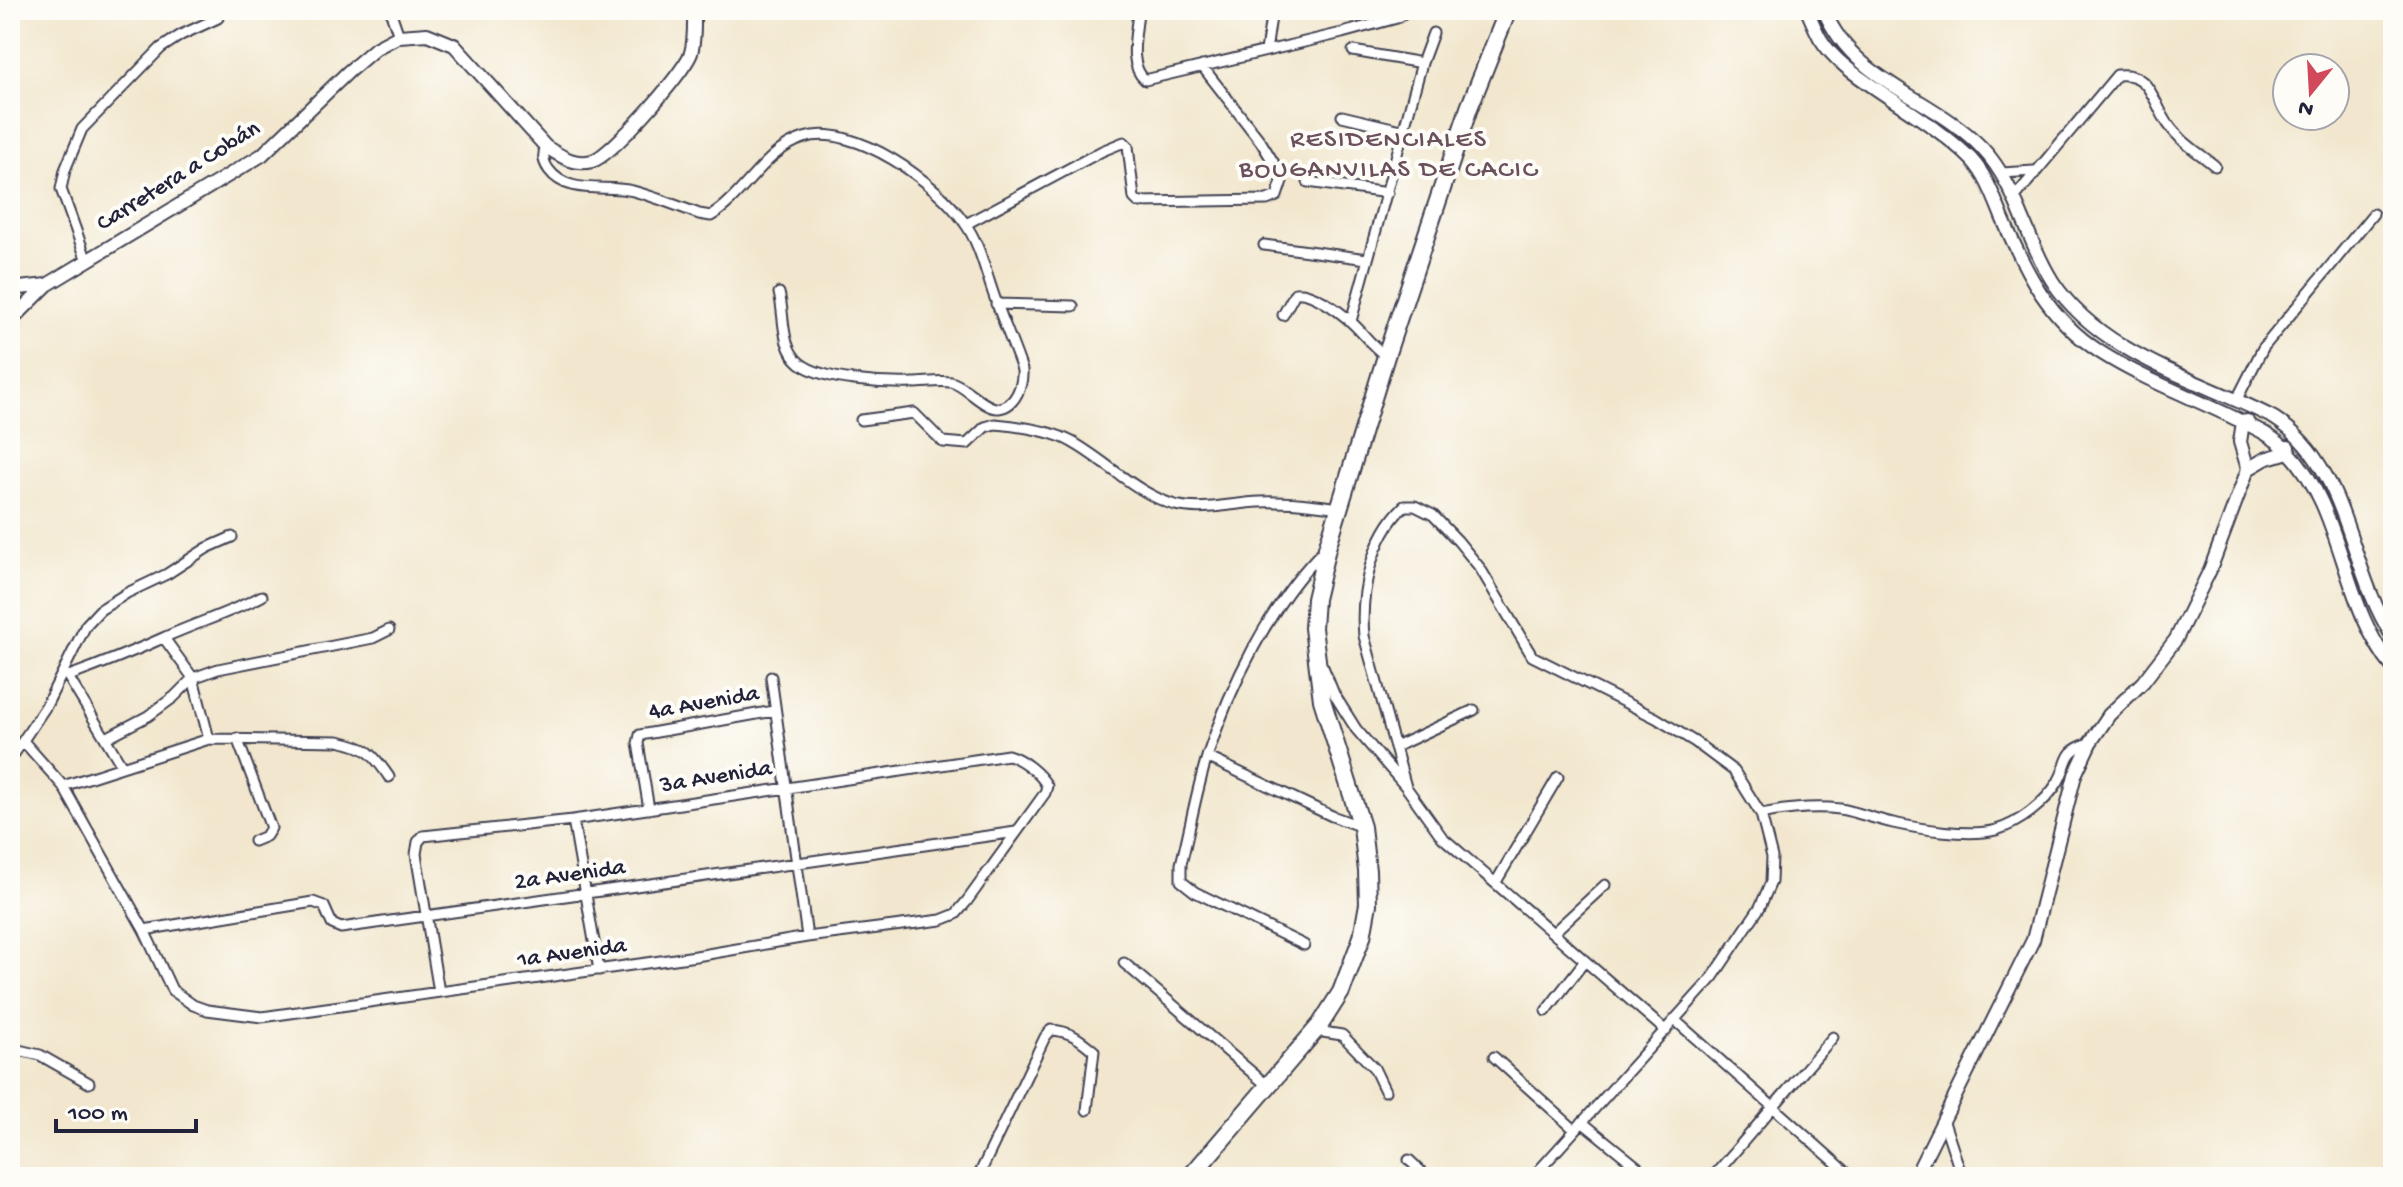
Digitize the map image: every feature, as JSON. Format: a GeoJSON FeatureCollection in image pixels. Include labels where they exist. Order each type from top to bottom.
{"type":"FeatureCollection","features":[{"type":"Feature","properties":{"kind":"highway"},"geometry":{"type":"LineString","coordinates":[[1190,1177],[1316,1031],[1341,992],[1362,937],[1368,904],[1362,827],[1322,700],[1313,628],[1315,599],[1327,548],[1386,356],[1469,108],[1508,10]]}},
{"type":"Feature","properties":{"kind":"street"},"geometry":{"type":"LineString","coordinates":[[390,10],[399,36],[427,34],[454,45],[546,147],[573,162],[591,161],[607,154],[684,69],[694,37],[694,10]]}},
{"type":"Feature","properties":{"kind":"street"},"geometry":{"type":"LineString","coordinates":[[1138,10],[1134,61],[1137,73],[1145,80],[1383,22],[1397,18],[1408,10]]}},
{"type":"Feature","properties":{"kind":"street"},"geometry":{"type":"LineString","coordinates":[[1266,51],[1272,10]]}},
{"type":"Feature","properties":{"kind":"street"},"geometry":{"type":"LineString","coordinates":[[1807,10],[1820,39],[1850,71],[1972,160],[1987,183],[2022,265],[2045,301],[2071,330],[2128,368],[2262,431],[2288,452],[2310,479],[2373,640],[2393,668]]}},
{"type":"Feature","properties":{"kind":"street"},"geometry":{"type":"LineString","coordinates":[[1824,10],[1832,30],[1849,53],[1885,82],[1957,126],[1982,148],[2002,173],[2015,197],[2028,236],[2054,283],[2098,328],[2146,360],[2237,399],[2289,428],[2323,471],[2337,499],[2370,598],[2393,637]]}},
{"type":"Feature","properties":{"kind":"street"},"geometry":{"type":"LineString","coordinates":[[87,261],[61,189],[68,159],[82,129],[161,48],[218,18]]}},
{"type":"Feature","properties":{"kind":"street"},"geometry":{"type":"LineString","coordinates":[[1351,321],[1433,33]]}},
{"type":"Feature","properties":{"kind":"street","name":"Carretera a Cobán"},"geometry":{"type":"LineString","coordinates":[[10,322],[47,285],[262,155],[348,72],[376,48],[399,36]]}},
{"type":"Feature","properties":{"kind":"street"},"geometry":{"type":"LineString","coordinates":[[1353,51],[1422,63]]}},
{"type":"Feature","properties":{"kind":"street"},"geometry":{"type":"LineString","coordinates":[[966,224],[1124,142],[1131,155],[1134,198],[1138,202],[1267,200],[1277,196],[1283,178],[1261,142],[1202,66]]}},
{"type":"Feature","properties":{"kind":"street"},"geometry":{"type":"LineString","coordinates":[[2015,197],[2117,75],[2139,77],[2167,123],[2215,166]]}},
{"type":"Feature","properties":{"kind":"street"},"geometry":{"type":"LineString","coordinates":[[1342,116],[1405,131]]}},
{"type":"Feature","properties":{"kind":"street"},"geometry":{"type":"LineString","coordinates":[[546,147],[543,153],[546,165],[555,177],[568,185],[628,190],[711,216],[772,157],[805,138],[840,137],[877,149],[923,180],[966,224],[984,264],[996,304],[1006,322],[1023,380],[1014,397],[1001,408],[993,408],[951,382],[856,380],[800,363],[789,348],[779,293]]}},
{"type":"Feature","properties":{"kind":"street"},"geometry":{"type":"LineString","coordinates":[[2002,173],[2034,171]]}},
{"type":"Feature","properties":{"kind":"street"},"geometry":{"type":"LineString","coordinates":[[1308,182],[1388,193]]}},
{"type":"Feature","properties":{"kind":"street"},"geometry":{"type":"LineString","coordinates":[[2237,399],[2263,348],[2373,214]]}},
{"type":"Feature","properties":{"kind":"street"},"geometry":{"type":"LineString","coordinates":[[1264,245],[1367,259]]}},
{"type":"Feature","properties":{"kind":"street"},"geometry":{"type":"LineString","coordinates":[[10,289],[47,285]]}},
{"type":"Feature","properties":{"kind":"street"},"geometry":{"type":"LineString","coordinates":[[1283,315],[1295,293],[1306,293],[1351,321],[1370,345],[1386,356]]}},
{"type":"Feature","properties":{"kind":"street"},"geometry":{"type":"LineString","coordinates":[[996,304],[1073,306]]}},
{"type":"Feature","properties":{"kind":"street"},"geometry":{"type":"LineString","coordinates":[[861,420],[914,413],[943,442],[967,444],[985,427],[995,424],[1064,438],[1146,492],[1176,505],[1197,508],[1298,501],[1339,508]]}},
{"type":"Feature","properties":{"kind":"street"},"geometry":{"type":"LineString","coordinates":[[2243,422],[2274,418]]}},
{"type":"Feature","properties":{"kind":"street"},"geometry":{"type":"LineString","coordinates":[[1915,1177],[2033,940],[2075,775],[2090,743],[2109,715],[2143,682],[2176,639],[2210,570],[2248,469],[2240,442],[2243,422]]}},
{"type":"Feature","properties":{"kind":"street"},"geometry":{"type":"LineString","coordinates":[[2288,452],[2289,428]]}},
{"type":"Feature","properties":{"kind":"street"},"geometry":{"type":"LineString","coordinates":[[2248,469],[2265,459],[2288,452]]}},
{"type":"Feature","properties":{"kind":"street"},"geometry":{"type":"LineString","coordinates":[[1406,787],[1364,636],[1362,615],[1371,566],[1385,529],[1404,506],[1415,506],[1433,515],[1480,568],[1532,656],[1616,697],[1695,742],[1734,771],[1761,814],[1772,857],[1771,882],[1760,907],[1713,977],[1533,1177]]}},
{"type":"Feature","properties":{"kind":"street"},"geometry":{"type":"LineString","coordinates":[[10,760],[67,674],[86,625],[100,610],[167,574],[207,548],[232,537]]}},
{"type":"Feature","properties":{"kind":"street"},"geometry":{"type":"LineString","coordinates":[[1304,945],[1195,892],[1181,881],[1181,864],[1207,757],[1243,668],[1289,590],[1327,548]]}},
{"type":"Feature","properties":{"kind":"street"},"geometry":{"type":"LineString","coordinates":[[67,674],[136,652],[228,614],[262,596]]}},
{"type":"Feature","properties":{"kind":"street"},"geometry":{"type":"LineString","coordinates":[[106,738],[148,716],[193,678],[218,669],[373,638],[389,630]]}},
{"type":"Feature","properties":{"kind":"street"},"geometry":{"type":"LineString","coordinates":[[164,638],[193,678],[209,739]]}},
{"type":"Feature","properties":{"kind":"street"},"geometry":{"type":"LineString","coordinates":[[1317,652],[1334,694],[1356,729],[1406,787],[1442,837],[1666,1031]]}},
{"type":"Feature","properties":{"kind":"street"},"geometry":{"type":"LineString","coordinates":[[67,674],[122,766]]}},
{"type":"Feature","properties":{"kind":"street"},"geometry":{"type":"LineString","coordinates":[[771,677],[807,937]]}},
{"type":"Feature","properties":{"kind":"street"},"geometry":{"type":"LineString","coordinates":[[1395,747],[1474,710]]}},
{"type":"Feature","properties":{"kind":"street","name":"4a Avenida"},"geometry":{"type":"LineString","coordinates":[[649,809],[638,743],[640,735],[774,711]]}},
{"type":"Feature","properties":{"kind":"street"},"geometry":{"type":"LineString","coordinates":[[63,786],[209,739],[237,738],[338,741],[358,745],[372,752],[389,777]]}},
{"type":"Feature","properties":{"kind":"street"},"geometry":{"type":"LineString","coordinates":[[237,738],[271,828],[266,836],[254,841]]}},
{"type":"Feature","properties":{"kind":"street"},"geometry":{"type":"LineString","coordinates":[[24,742],[63,786],[144,930]]}},
{"type":"Feature","properties":{"kind":"street"},"geometry":{"type":"LineString","coordinates":[[1761,814],[1784,810],[1841,809],[1908,825],[1959,831],[1998,829],[2015,822],[2037,806],[2059,780],[2069,753],[2090,743]]}},
{"type":"Feature","properties":{"kind":"street","name":"3a Avenida"},"geometry":{"type":"LineString","coordinates":[[425,917],[416,854],[418,842],[423,836],[573,820],[1002,756],[1015,757],[1044,779],[1047,786],[1016,832]]}},
{"type":"Feature","properties":{"kind":"street"},"geometry":{"type":"LineString","coordinates":[[1207,757],[1362,827]]}},
{"type":"Feature","properties":{"kind":"street"},"geometry":{"type":"LineString","coordinates":[[1496,882],[1558,777]]}},
{"type":"Feature","properties":{"kind":"street"},"geometry":{"type":"LineString","coordinates":[[573,820],[599,970]]}},
{"type":"Feature","properties":{"kind":"street","name":"2a Avenida"},"geometry":{"type":"LineString","coordinates":[[144,930],[313,902],[324,906],[332,924],[341,928],[1016,832]]}},
{"type":"Feature","properties":{"kind":"street","name":"1a Avenida"},"geometry":{"type":"LineString","coordinates":[[144,930],[172,990],[193,1005],[207,1010],[262,1017],[941,920],[956,914],[1016,832]]}},
{"type":"Feature","properties":{"kind":"street"},"geometry":{"type":"LineString","coordinates":[[1553,933],[1605,885]]}},
{"type":"Feature","properties":{"kind":"street"},"geometry":{"type":"LineString","coordinates":[[425,917],[439,992]]}},
{"type":"Feature","properties":{"kind":"street"},"geometry":{"type":"LineString","coordinates":[[1546,1011],[1584,962]]}},
{"type":"Feature","properties":{"kind":"street"},"geometry":{"type":"LineString","coordinates":[[1124,963],[1269,1087]]}},
{"type":"Feature","properties":{"kind":"street"},"geometry":{"type":"LineString","coordinates":[[1676,1021],[1852,1177]]}},
{"type":"Feature","properties":{"kind":"street"},"geometry":{"type":"LineString","coordinates":[[978,1177],[1051,1030],[1079,1038],[1094,1051],[1087,1110]]}},
{"type":"Feature","properties":{"kind":"street"},"geometry":{"type":"LineString","coordinates":[[1316,1031],[1342,1035],[1374,1068],[1385,1091]]}},
{"type":"Feature","properties":{"kind":"street"},"geometry":{"type":"LineString","coordinates":[[1713,1177],[1833,1037]]}},
{"type":"Feature","properties":{"kind":"street"},"geometry":{"type":"LineString","coordinates":[[10,1048],[40,1055],[89,1083]]}},
{"type":"Feature","properties":{"kind":"street"},"geometry":{"type":"LineString","coordinates":[[1494,1057],[1579,1126],[1650,1177]]}},
{"type":"Feature","properties":{"kind":"street"},"geometry":{"type":"LineString","coordinates":[[1943,1119],[1962,1177]]}},
{"type":"Feature","properties":{"kind":"street"},"geometry":{"type":"LineString","coordinates":[[1409,1160],[1427,1177]]}},
{"type":"Feature","properties":{"kind":"district","name":"RESIDENCIALES BOUGANVILAS DE CACIC"},"geometry":{"type":"Point","coordinates":[1389,156]}}]}
